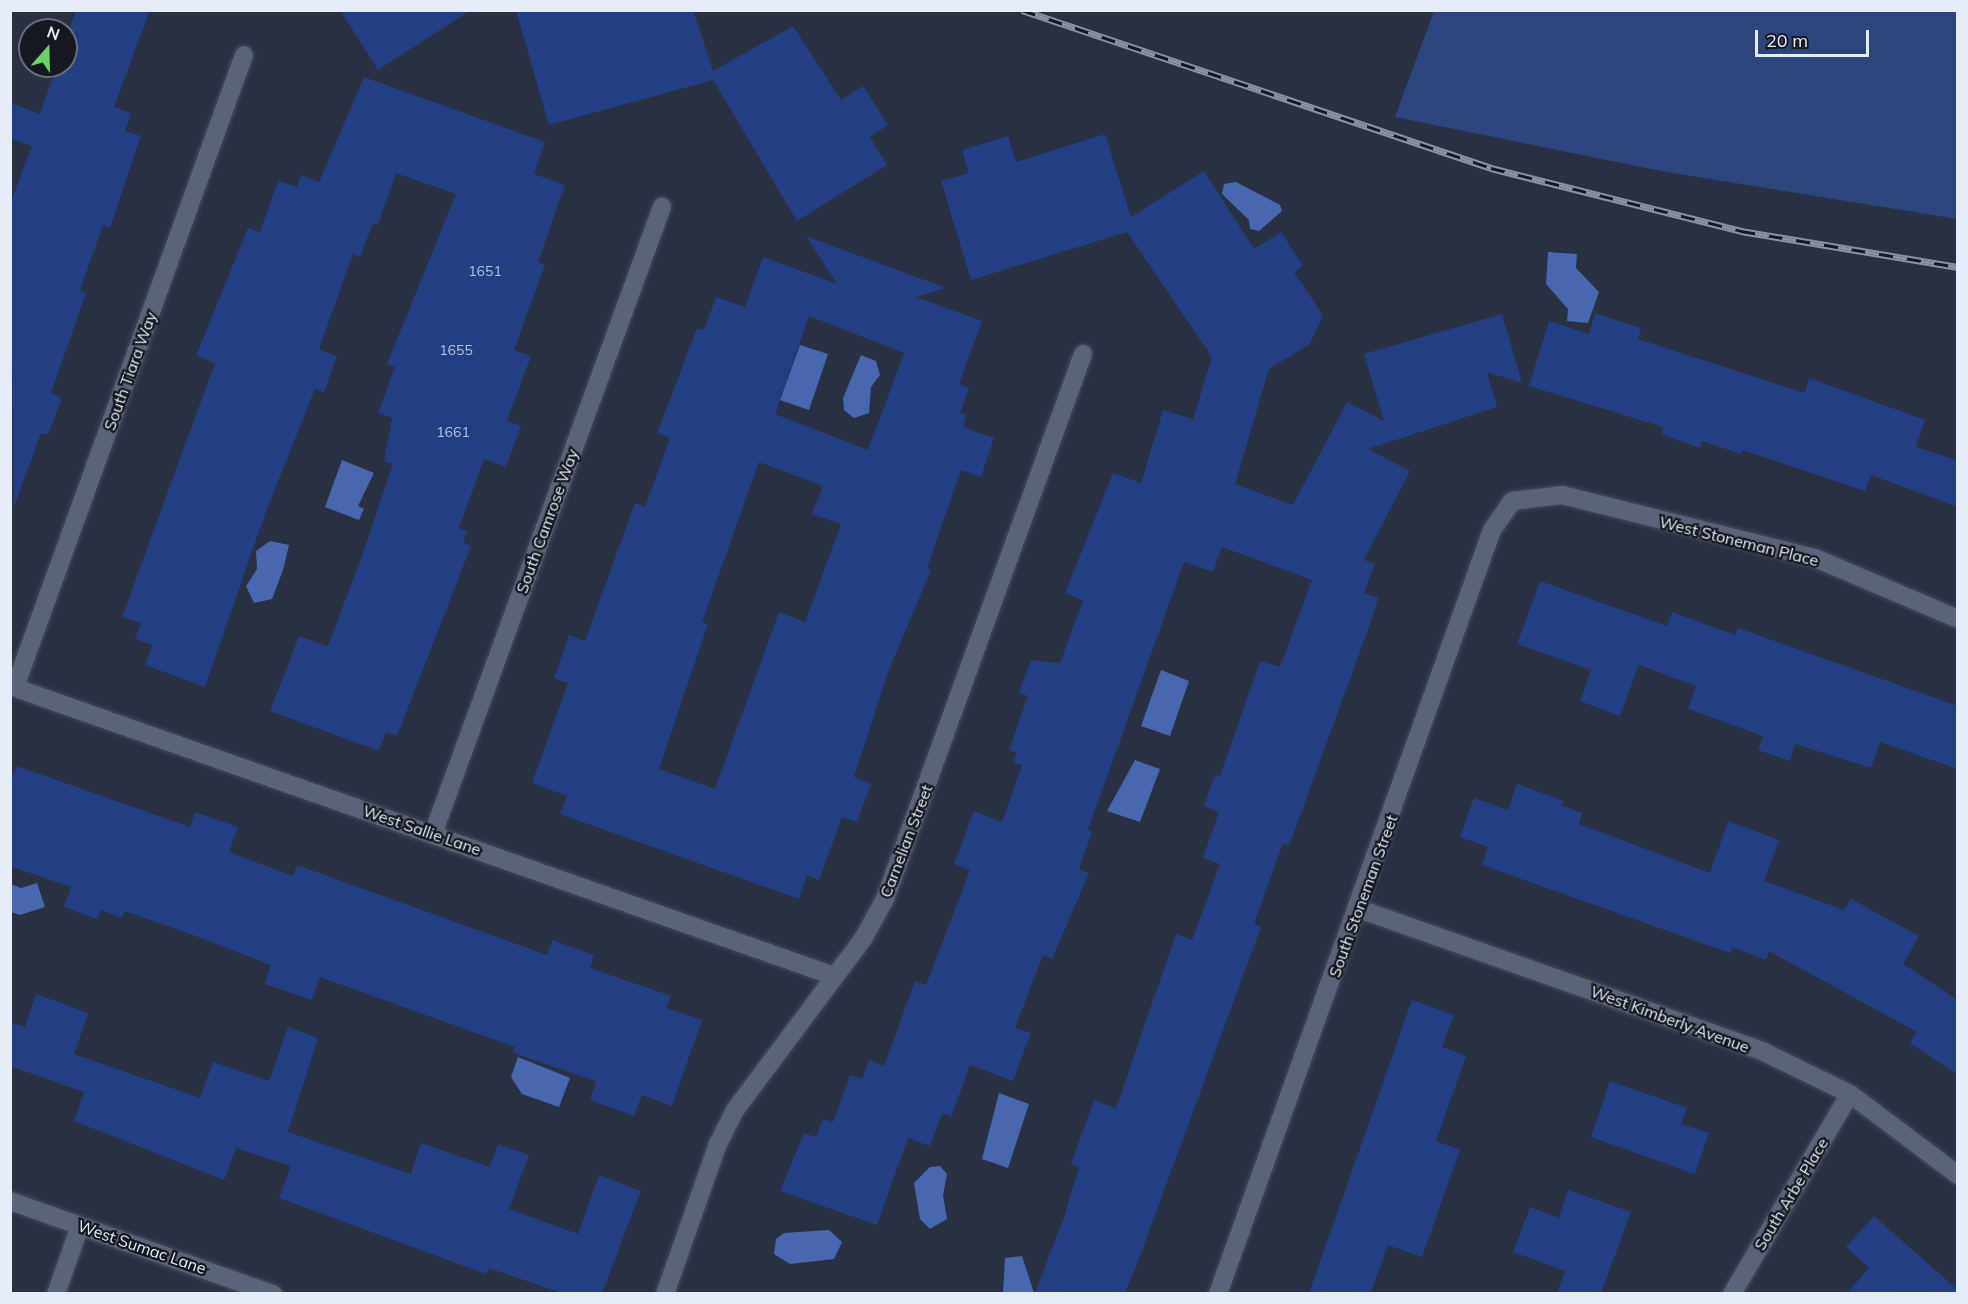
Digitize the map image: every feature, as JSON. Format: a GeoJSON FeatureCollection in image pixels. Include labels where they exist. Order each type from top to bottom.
{"type":"FeatureCollection","features":[{"type":"Feature","properties":{"kind":"street","name":"South Tiara Way"},"geometry":{"type":"LineString","coordinates":[[13,687],[244,55]]}},
{"type":"Feature","properties":{"kind":"street","name":"South Camrose Way"},"geometry":{"type":"LineString","coordinates":[[433,834],[662,207]]}},
{"type":"Feature","properties":{"kind":"street","name":"Carnelian Street"},"geometry":{"type":"LineString","coordinates":[[665,1293],[717,1146],[735,1110],[834,976],[885,899],[1083,354]]}},
{"type":"Feature","properties":{"kind":"street","name":"West Stoneman Place"},"geometry":{"type":"LineString","coordinates":[[1512,501],[1562,495],[1815,558],[1958,619]]}},
{"type":"Feature","properties":{"kind":"street","name":"South Stoneman Street"},"geometry":{"type":"LineString","coordinates":[[1218,1293],[1359,909],[1492,530],[1512,501]]}},
{"type":"Feature","properties":{"kind":"street","name":"West Sallie Lane"},"geometry":{"type":"LineString","coordinates":[[13,687],[834,976]]}},
{"type":"Feature","properties":{"kind":"street","name":"West Kimberly Avenue"},"geometry":{"type":"LineString","coordinates":[[1359,909],[1764,1052],[1850,1094],[1958,1174]]}},
{"type":"Feature","properties":{"kind":"street","name":"South Arbe Place"},"geometry":{"type":"LineString","coordinates":[[1732,1293],[1850,1094]]}},
{"type":"Feature","properties":{"kind":"street","name":"West Sumac Lane"},"geometry":{"type":"LineString","coordinates":[[10,1201],[273,1293]]}},
{"type":"Feature","properties":{"kind":"street"},"geometry":{"type":"LineString","coordinates":[[56,1293],[80,1226]]}},
{"type":"Feature","properties":{"kind":"shaded area"},"geometry":{"type":"Polygon","coordinates":[[[1434,11],[1957,11],[1957,219],[1661,171],[1395,117],[1434,11]]]}},
{"type":"Feature","properties":{"kind":"shaded area"},"geometry":{"type":"Polygon","coordinates":[[[1236,182],[1280,205],[1282,211],[1259,231],[1250,229],[1249,220],[1222,194],[1224,184],[1236,182]]]}},
{"type":"Feature","properties":{"kind":"shaded area"},"geometry":{"type":"Polygon","coordinates":[[[1548,252],[1577,254],[1576,268],[1599,292],[1588,323],[1567,321],[1568,309],[1546,284],[1548,252]]]}},
{"type":"Feature","properties":{"kind":"shaded area"},"geometry":{"type":"Polygon","coordinates":[[[800,345],[828,354],[809,410],[780,400],[800,345]]]}},
{"type":"Feature","properties":{"kind":"shaded area"},"geometry":{"type":"Polygon","coordinates":[[[861,355],[876,361],[880,375],[871,387],[869,413],[854,418],[844,410],[843,398],[861,355]]]}},
{"type":"Feature","properties":{"kind":"shaded area"},"geometry":{"type":"Polygon","coordinates":[[[342,460],[374,473],[358,506],[364,509],[359,520],[325,507],[342,460]]]}},
{"type":"Feature","properties":{"kind":"shaded area"},"geometry":{"type":"Polygon","coordinates":[[[270,541],[289,545],[283,570],[272,599],[254,603],[246,586],[257,569],[256,551],[270,541]]]}},
{"type":"Feature","properties":{"kind":"shaded area"},"geometry":{"type":"Polygon","coordinates":[[[1161,670],[1189,681],[1170,736],[1141,726],[1161,670]]]}},
{"type":"Feature","properties":{"kind":"shaded area"},"geometry":{"type":"Polygon","coordinates":[[[1135,760],[1160,769],[1140,822],[1107,811],[1135,760]]]}},
{"type":"Feature","properties":{"kind":"shaded area"},"geometry":{"type":"Polygon","coordinates":[[[37,883],[45,907],[20,915],[11,912],[11,884],[21,888],[37,883]]]}},
{"type":"Feature","properties":{"kind":"shaded area"},"geometry":{"type":"Polygon","coordinates":[[[518,1057],[570,1078],[559,1107],[522,1094],[511,1077],[518,1057]]]}},
{"type":"Feature","properties":{"kind":"shaded area"},"geometry":{"type":"Polygon","coordinates":[[[999,1093],[1029,1104],[1008,1168],[982,1159],[999,1093]]]}},
{"type":"Feature","properties":{"kind":"shaded area"},"geometry":{"type":"Polygon","coordinates":[[[940,1166],[947,1174],[943,1195],[947,1219],[930,1229],[920,1219],[914,1183],[930,1167],[940,1166]]]}},
{"type":"Feature","properties":{"kind":"shaded area"},"geometry":{"type":"Polygon","coordinates":[[[829,1230],[842,1242],[834,1259],[790,1264],[774,1254],[776,1239],[784,1233],[829,1230]]]}},
{"type":"Feature","properties":{"kind":"shaded area"},"geometry":{"type":"Polygon","coordinates":[[[1022,1256],[1034,1293],[1003,1293],[1005,1258],[1022,1256]]]}},
{"type":"Feature","properties":{"kind":"building"},"geometry":{"type":"Polygon","coordinates":[[[76,10],[150,10],[114,107],[131,113],[125,131],[141,136],[110,228],[103,225],[80,290],[86,293],[51,393],[62,398],[48,435],[41,433],[14,507],[10,204],[32,146],[10,139],[10,103],[40,114],[53,78],[78,78],[78,18],[73,18],[76,10]]]}},
{"type":"Feature","properties":{"kind":"building"},"geometry":{"type":"Polygon","coordinates":[[[340,10],[471,10],[378,70],[340,10]]]}},
{"type":"Feature","properties":{"kind":"building"},"geometry":{"type":"Polygon","coordinates":[[[516,10],[693,10],[713,71],[793,26],[841,100],[863,86],[888,125],[870,137],[887,165],[797,221],[713,80],[549,125],[516,10]]]}},
{"type":"Feature","properties":{"kind":"building"},"geometry":{"type":"Polygon","coordinates":[[[364,77],[545,142],[534,174],[565,185],[538,262],[545,265],[514,350],[531,356],[507,421],[521,426],[506,467],[484,459],[459,528],[467,531],[463,543],[471,546],[397,736],[386,732],[379,751],[270,711],[299,636],[328,646],[363,553],[393,464],[384,461],[392,418],[378,413],[395,367],[387,364],[456,194],[396,173],[378,225],[373,223],[360,257],[353,254],[319,349],[337,356],[324,392],[315,389],[265,514],[205,687],[145,665],[152,645],[135,639],[141,623],[122,617],[215,363],[196,356],[248,228],[260,232],[278,181],[297,187],[301,175],[319,182],[364,77]]]}},
{"type":"Feature","properties":{"kind":"building"},"geometry":{"type":"Polygon","coordinates":[[[1105,134],[1131,217],[1204,171],[1254,249],[1281,232],[1303,266],[1294,272],[1323,315],[1310,344],[1269,369],[1235,484],[1293,505],[1347,402],[1384,421],[1364,354],[1502,314],[1522,383],[1487,372],[1497,407],[1368,449],[1410,471],[1364,560],[1375,564],[1364,593],[1378,598],[1289,846],[1283,843],[1254,924],[1261,927],[1137,1264],[1125,1293],[1035,1293],[1064,1217],[1079,1167],[1071,1164],[1094,1100],[1116,1108],[1176,934],[1192,940],[1220,864],[1203,858],[1219,812],[1204,806],[1215,775],[1220,776],[1260,661],[1280,667],[1312,580],[1222,547],[1213,572],[1184,562],[1088,830],[1092,832],[1079,869],[1089,873],[1052,959],[1043,955],[1015,1028],[1031,1033],[1013,1081],[970,1065],[951,1117],[942,1113],[930,1146],[908,1138],[877,1225],[780,1191],[804,1133],[816,1137],[823,1119],[833,1122],[850,1075],[862,1079],[869,1060],[884,1066],[915,981],[926,985],[970,870],[954,864],[974,811],[1002,822],[1022,765],[1013,762],[1017,753],[1009,750],[1028,696],[1019,693],[1031,660],[1060,663],[1083,600],[1065,593],[1113,473],[1141,483],[1163,410],[1193,419],[1212,357],[1127,232],[971,280],[941,181],[969,173],[962,150],[1008,136],[1016,162],[1105,134]]]}},
{"type":"Feature","properties":{"kind":"building"},"geometry":{"type":"Polygon","coordinates":[[[806,236],[946,288],[916,297],[982,321],[959,384],[969,388],[960,413],[966,415],[963,427],[994,438],[981,477],[961,470],[927,568],[931,570],[888,672],[854,777],[871,784],[857,822],[842,817],[819,880],[807,875],[799,899],[560,814],[567,796],[532,783],[568,683],[554,678],[569,635],[585,641],[635,503],[645,507],[670,438],[657,433],[697,328],[704,330],[716,297],[745,307],[763,257],[837,284],[806,236]],[[809,316],[775,414],[868,450],[904,353],[809,316]],[[759,462],[702,622],[708,624],[659,769],[715,789],[779,612],[805,622],[841,524],[812,514],[823,486],[759,462]]]}},
{"type":"Feature","properties":{"kind":"building"},"geometry":{"type":"Polygon","coordinates":[[[1595,313],[1641,328],[1638,339],[1805,393],[1809,378],[1925,420],[1916,447],[1958,461],[1958,507],[1871,475],[1865,491],[1743,450],[1741,454],[1702,441],[1700,448],[1661,434],[1663,427],[1529,386],[1549,321],[1589,334],[1595,313]]]}},
{"type":"Feature","properties":{"kind":"building"},"geometry":{"type":"Polygon","coordinates":[[[1540,581],[1667,626],[1672,612],[1735,635],[1738,628],[1958,706],[1958,769],[1880,742],[1871,768],[1795,744],[1790,761],[1758,750],[1763,736],[1688,709],[1696,686],[1639,665],[1620,716],[1580,701],[1591,670],[1517,644],[1540,581]]]}},
{"type":"Feature","properties":{"kind":"building"},"geometry":{"type":"Polygon","coordinates":[[[17,766],[190,827],[195,812],[238,827],[229,852],[293,876],[297,865],[547,955],[552,940],[594,955],[590,968],[671,996],[666,1008],[702,1020],[672,1106],[642,1095],[634,1116],[590,1100],[596,1081],[513,1053],[515,1047],[320,977],[312,1000],[265,984],[271,965],[188,933],[124,911],[122,918],[101,910],[97,919],[64,907],[71,887],[10,866],[10,783],[17,766]]]}},
{"type":"Feature","properties":{"kind":"building"},"geometry":{"type":"Polygon","coordinates":[[[1517,784],[1564,801],[1562,805],[1582,813],[1579,824],[1710,873],[1728,821],[1779,840],[1764,881],[1844,910],[1851,899],[1919,936],[1903,964],[1958,1000],[1958,1075],[1910,1043],[1917,1032],[1769,951],[1766,960],[1732,947],[1730,953],[1482,865],[1488,847],[1460,837],[1474,798],[1508,810],[1517,784]]]}},
{"type":"Feature","properties":{"kind":"building"},"geometry":{"type":"Polygon","coordinates":[[[36,994],[88,1013],[74,1054],[200,1098],[213,1062],[269,1081],[288,1027],[318,1038],[288,1132],[411,1174],[421,1143],[490,1167],[498,1144],[529,1155],[509,1209],[578,1234],[599,1175],[641,1191],[602,1293],[561,1293],[489,1268],[486,1274],[279,1198],[291,1166],[236,1148],[224,1180],[74,1121],[84,1092],[10,1066],[10,1022],[25,1027],[36,994]]]}},
{"type":"Feature","properties":{"kind":"building"},"geometry":{"type":"Polygon","coordinates":[[[1412,1000],[1454,1015],[1442,1047],[1466,1056],[1436,1141],[1460,1150],[1422,1257],[1388,1245],[1371,1293],[1309,1293],[1412,1000]]]}},
{"type":"Feature","properties":{"kind":"building"},"geometry":{"type":"Polygon","coordinates":[[[1610,1081],[1687,1108],[1681,1124],[1709,1133],[1695,1174],[1591,1137],[1610,1081]]]}},
{"type":"Feature","properties":{"kind":"building"},"geometry":{"type":"Polygon","coordinates":[[[1568,1190],[1631,1212],[1601,1293],[1557,1293],[1565,1271],[1513,1252],[1530,1207],[1559,1218],[1568,1190]]]}},
{"type":"Feature","properties":{"kind":"building"},"geometry":{"type":"Polygon","coordinates":[[[1874,1216],[1958,1290],[1958,1293],[1847,1293],[1869,1268],[1846,1247],[1874,1216]]]}},
{"type":"Feature","properties":{"kind":"railway"},"geometry":{"type":"LineString","coordinates":[[1022,10],[1491,168],[1741,231],[1958,267]]}}]}
